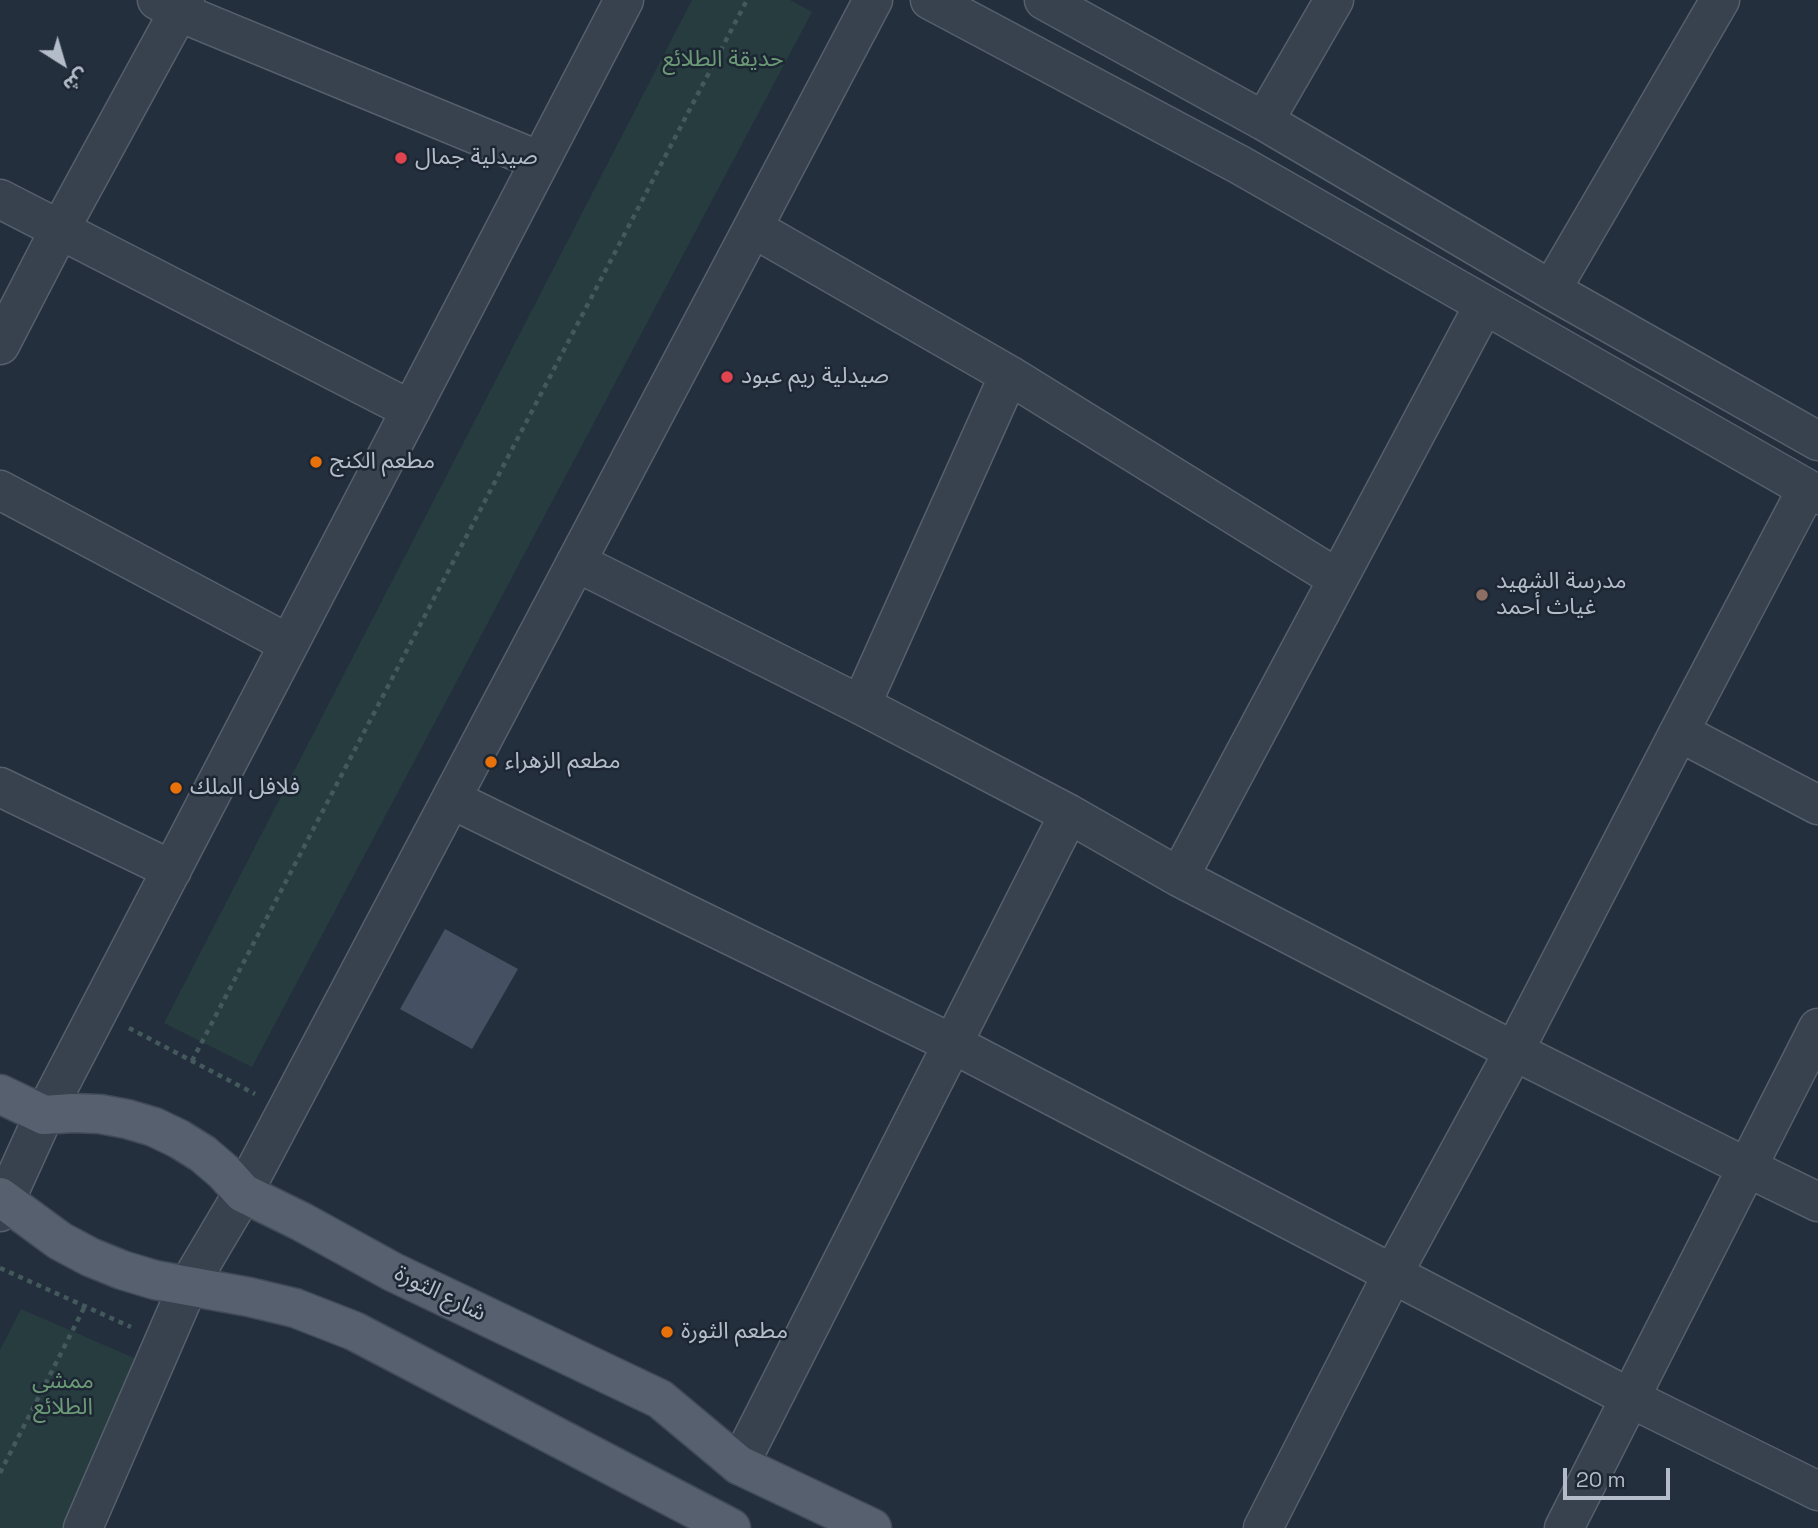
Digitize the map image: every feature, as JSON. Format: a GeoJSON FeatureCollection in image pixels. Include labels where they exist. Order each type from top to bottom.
{"type":"FeatureCollection","features":[{"type":"Feature","properties":{"kind":"main road","name":"شارع الثورة"},"geometry":{"type":"LineString","coordinates":[[0,1094],[44,1115],[100,1114],[127,1119],[179,1139],[203,1154],[243,1193],[393,1272],[660,1399],[739,1465],[872,1528]]}},
{"type":"Feature","properties":{"kind":"main road"},"geometry":{"type":"LineString","coordinates":[[2,1203],[60,1241],[122,1270],[155,1280],[295,1308],[354,1331],[731,1528]]}},
{"type":"Feature","properties":{"kind":"street"},"geometry":{"type":"LineString","coordinates":[[2,1203],[44,1115],[624,0]]}},
{"type":"Feature","properties":{"kind":"street"},"geometry":{"type":"LineString","coordinates":[[83,1528],[188,1286],[243,1193],[873,0]]}},
{"type":"Feature","properties":{"kind":"street"},"geometry":{"type":"LineString","coordinates":[[930,0],[1240,164],[1812,492],[1679,732],[1514,1051],[1392,1275],[1263,1528]]}},
{"type":"Feature","properties":{"kind":"street"},"geometry":{"type":"LineString","coordinates":[[1044,0],[1264,121],[1551,290],[1818,441]]}},
{"type":"Feature","properties":{"kind":"street"},"geometry":{"type":"LineString","coordinates":[[1264,121],[1334,0]]}},
{"type":"Feature","properties":{"kind":"street"},"geometry":{"type":"LineString","coordinates":[[1551,290],[1720,0]]}},
{"type":"Feature","properties":{"kind":"street"},"geometry":{"type":"LineString","coordinates":[[0,345],[174,4],[540,161]]}},
{"type":"Feature","properties":{"kind":"street"},"geometry":{"type":"LineString","coordinates":[[0,199],[411,410]]}},
{"type":"Feature","properties":{"kind":"street"},"geometry":{"type":"LineString","coordinates":[[753,228],[1009,375],[1338,579]]}},
{"type":"Feature","properties":{"kind":"street"},"geometry":{"type":"LineString","coordinates":[[1180,877],[1484,305]]}},
{"type":"Feature","properties":{"kind":"street"},"geometry":{"type":"LineString","coordinates":[[861,705],[1009,375]]}},
{"type":"Feature","properties":{"kind":"street"},"geometry":{"type":"LineString","coordinates":[[0,490],[289,644]]}},
{"type":"Feature","properties":{"kind":"street"},"geometry":{"type":"LineString","coordinates":[[576,562],[861,705],[1069,814],[1180,877],[1514,1051],[1818,1202]]}},
{"type":"Feature","properties":{"kind":"street"},"geometry":{"type":"LineString","coordinates":[[1679,732],[1818,805]]}},
{"type":"Feature","properties":{"kind":"street"},"geometry":{"type":"LineString","coordinates":[[0,787],[172,870]]}},
{"type":"Feature","properties":{"kind":"street"},"geometry":{"type":"LineString","coordinates":[[451,799],[953,1044],[1630,1398],[1818,1491]]}},
{"type":"Feature","properties":{"kind":"street"},"geometry":{"type":"LineString","coordinates":[[739,1465],[1069,814]]}},
{"type":"Feature","properties":{"kind":"street"},"geometry":{"type":"LineString","coordinates":[[1564,1528],[1818,1028]]}},
{"type":"Feature","properties":{"kind":"path"},"geometry":{"type":"LineString","coordinates":[[192,1061],[747,0]]}},
{"type":"Feature","properties":{"kind":"path"},"geometry":{"type":"LineString","coordinates":[[98,1012],[286,1111]]}},
{"type":"Feature","properties":{"kind":"path"},"geometry":{"type":"LineString","coordinates":[[0,1268],[164,1342]]}},
{"type":"Feature","properties":{"kind":"path"},"geometry":{"type":"LineString","coordinates":[[0,1473],[85,1306]]}},
{"type":"Feature","properties":{"kind":"green space","name":"حديقة الطلائع"},"geometry":{"type":"Polygon","coordinates":[[[692,0],[790,0],[812,12],[252,1067],[164,1023],[692,0]]]}},
{"type":"Feature","properties":{"kind":"green space","name":"ممشى الطلائع"},"geometry":{"type":"Polygon","coordinates":[[[21,1309],[148,1364],[66,1528],[0,1528],[0,1350],[21,1309]]]}},
{"type":"Feature","properties":{"kind":"building"},"geometry":{"type":"Polygon","coordinates":[[[445,929],[518,969],[472,1049],[400,1009],[445,929]]]}},
{"type":"Feature","properties":{"kind":"place","name":"صيدلية جمال"},"geometry":{"type":"Point","coordinates":[401,158]}},
{"type":"Feature","properties":{"kind":"place","name":"صيدلية ريم عبود"},"geometry":{"type":"Point","coordinates":[727,377]}},
{"type":"Feature","properties":{"kind":"place","name":"مطعم الكنج"},"geometry":{"type":"Point","coordinates":[316,462]}},
{"type":"Feature","properties":{"kind":"place","name":"مدرسة الشهيد غياث أحمد"},"geometry":{"type":"Point","coordinates":[1482,595]}},
{"type":"Feature","properties":{"kind":"place","name":"مطعم الزهراء"},"geometry":{"type":"Point","coordinates":[491,762]}},
{"type":"Feature","properties":{"kind":"place","name":"فلافل الملك"},"geometry":{"type":"Point","coordinates":[176,788]}},
{"type":"Feature","properties":{"kind":"place","name":"مطعم الثورة"},"geometry":{"type":"Point","coordinates":[667,1332]}}]}
